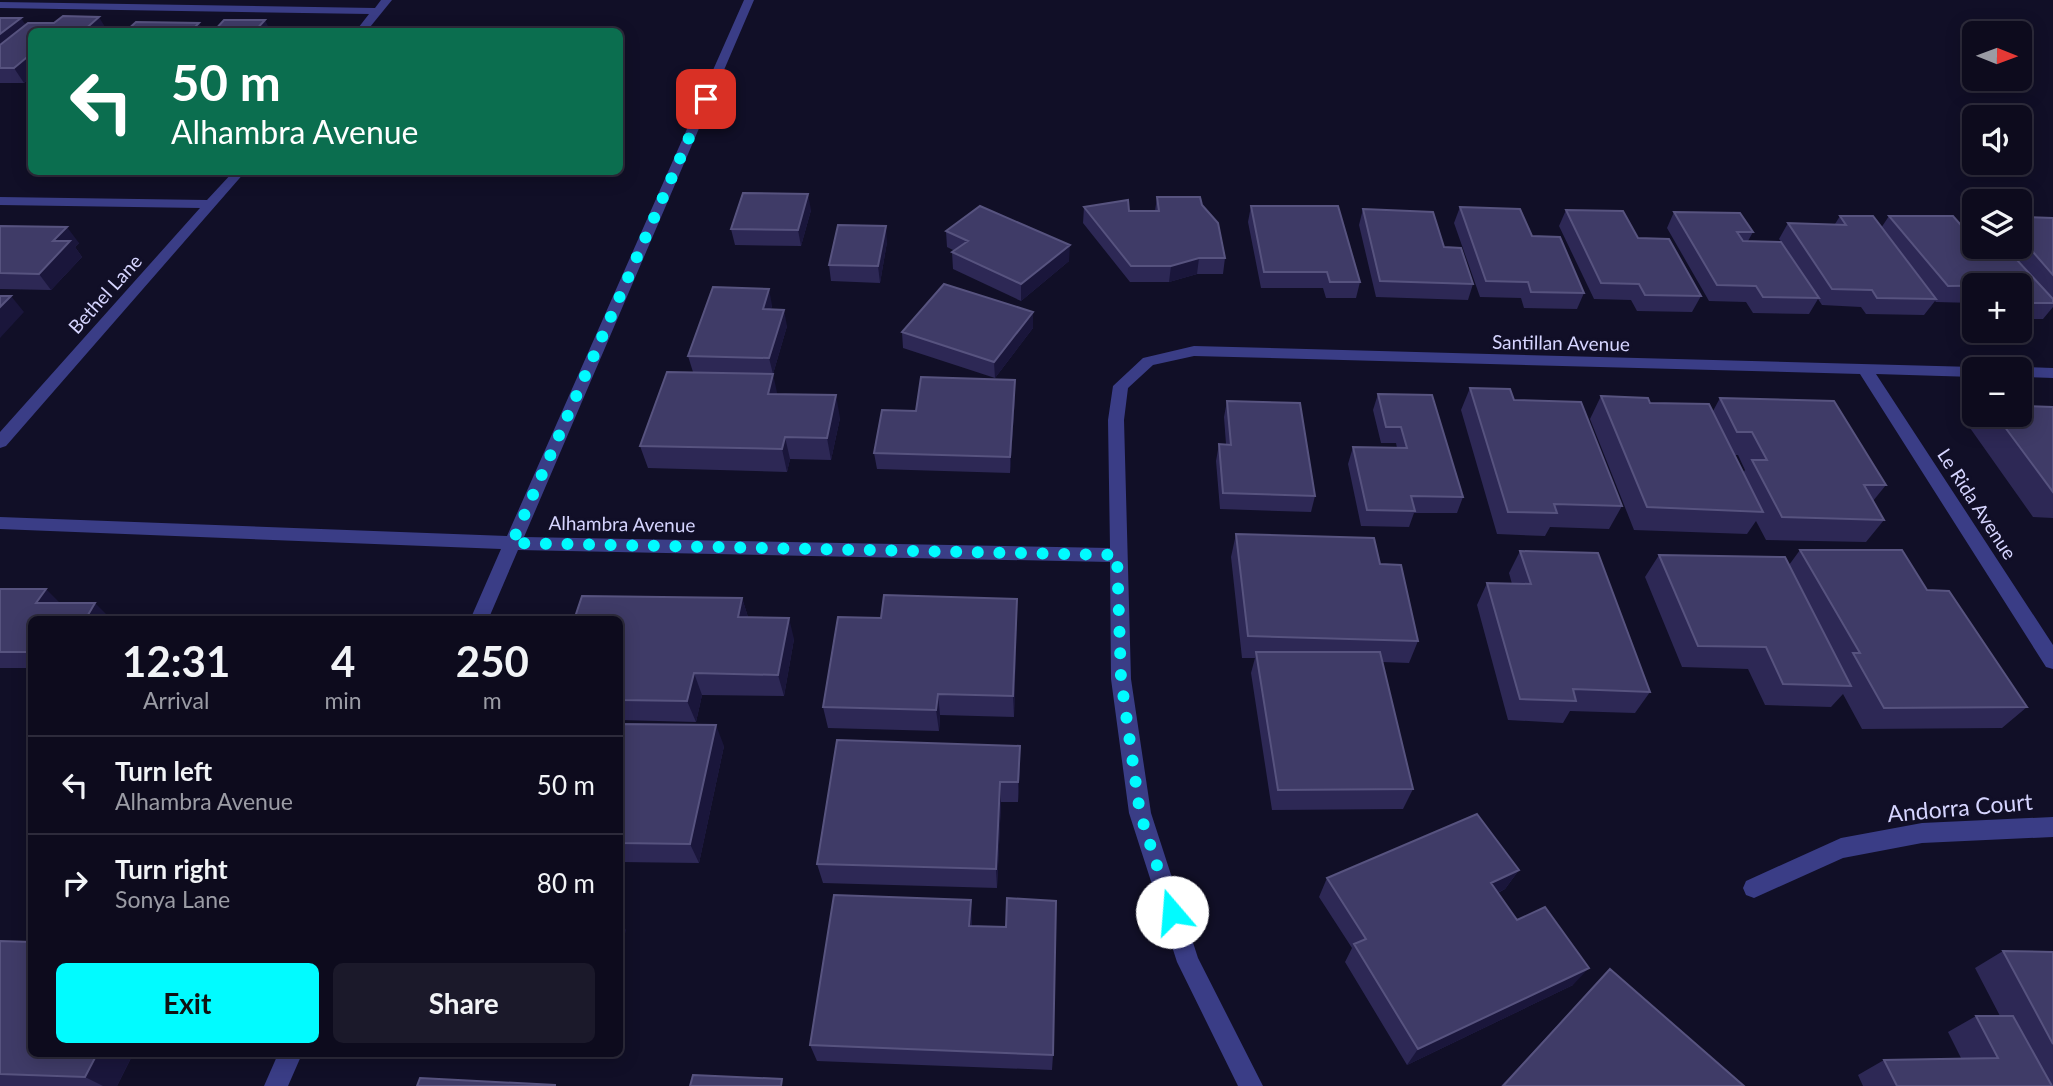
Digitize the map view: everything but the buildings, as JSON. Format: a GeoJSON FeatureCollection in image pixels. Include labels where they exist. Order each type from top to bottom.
{"type":"FeatureCollection","features":[{"type":"Feature","properties":{"kind":"street"},"geometry":{"type":"LineString","coordinates":[[363,28],[387,0]]}},
{"type":"Feature","properties":{"kind":"street"},"geometry":{"type":"LineString","coordinates":[[481,616],[749,0]]}},
{"type":"Feature","properties":{"kind":"street"},"geometry":{"type":"LineString","coordinates":[[0,5],[378,11]]}},
{"type":"Feature","properties":{"kind":"street","name":"Bethel Lane"},"geometry":{"type":"LineString","coordinates":[[0,442],[236,175]]}},
{"type":"Feature","properties":{"kind":"street"},"geometry":{"type":"LineString","coordinates":[[0,201],[211,204]]}},
{"type":"Feature","properties":{"kind":"street","name":"Santillan Avenue"},"geometry":{"type":"LineString","coordinates":[[1117,555],[1116,420],[1121,386],[1148,361],[1194,351],[1962,372]]}},
{"type":"Feature","properties":{"kind":"street","name":"Le Rida Avenue"},"geometry":{"type":"LineString","coordinates":[[1865,370],[2053,661]]}},
{"type":"Feature","properties":{"kind":"street"},"geometry":{"type":"LineString","coordinates":[[2032,372],[2053,373]]}},
{"type":"Feature","properties":{"kind":"street","name":"Alhambra Avenue"},"geometry":{"type":"LineString","coordinates":[[0,523],[512,543],[1117,555]]}},
{"type":"Feature","properties":{"kind":"street"},"geometry":{"type":"LineString","coordinates":[[1117,555],[1121,679],[1140,813],[1188,962],[1251,1086]]}},
{"type":"Feature","properties":{"kind":"street","name":"Andorra Court"},"geometry":{"type":"LineString","coordinates":[[1754,888],[1840,848],[1922,833],[2053,827]]}},
{"type":"Feature","properties":{"kind":"street"},"geometry":{"type":"LineString","coordinates":[[276,1086],[289,1057]]}},
{"type":"Feature","properties":{"kind":"route"},"geometry":{"type":"LineString","coordinates":[[706,99],[512,543],[1117,555],[1121,679],[1140,813],[1172,912]]}}]}
